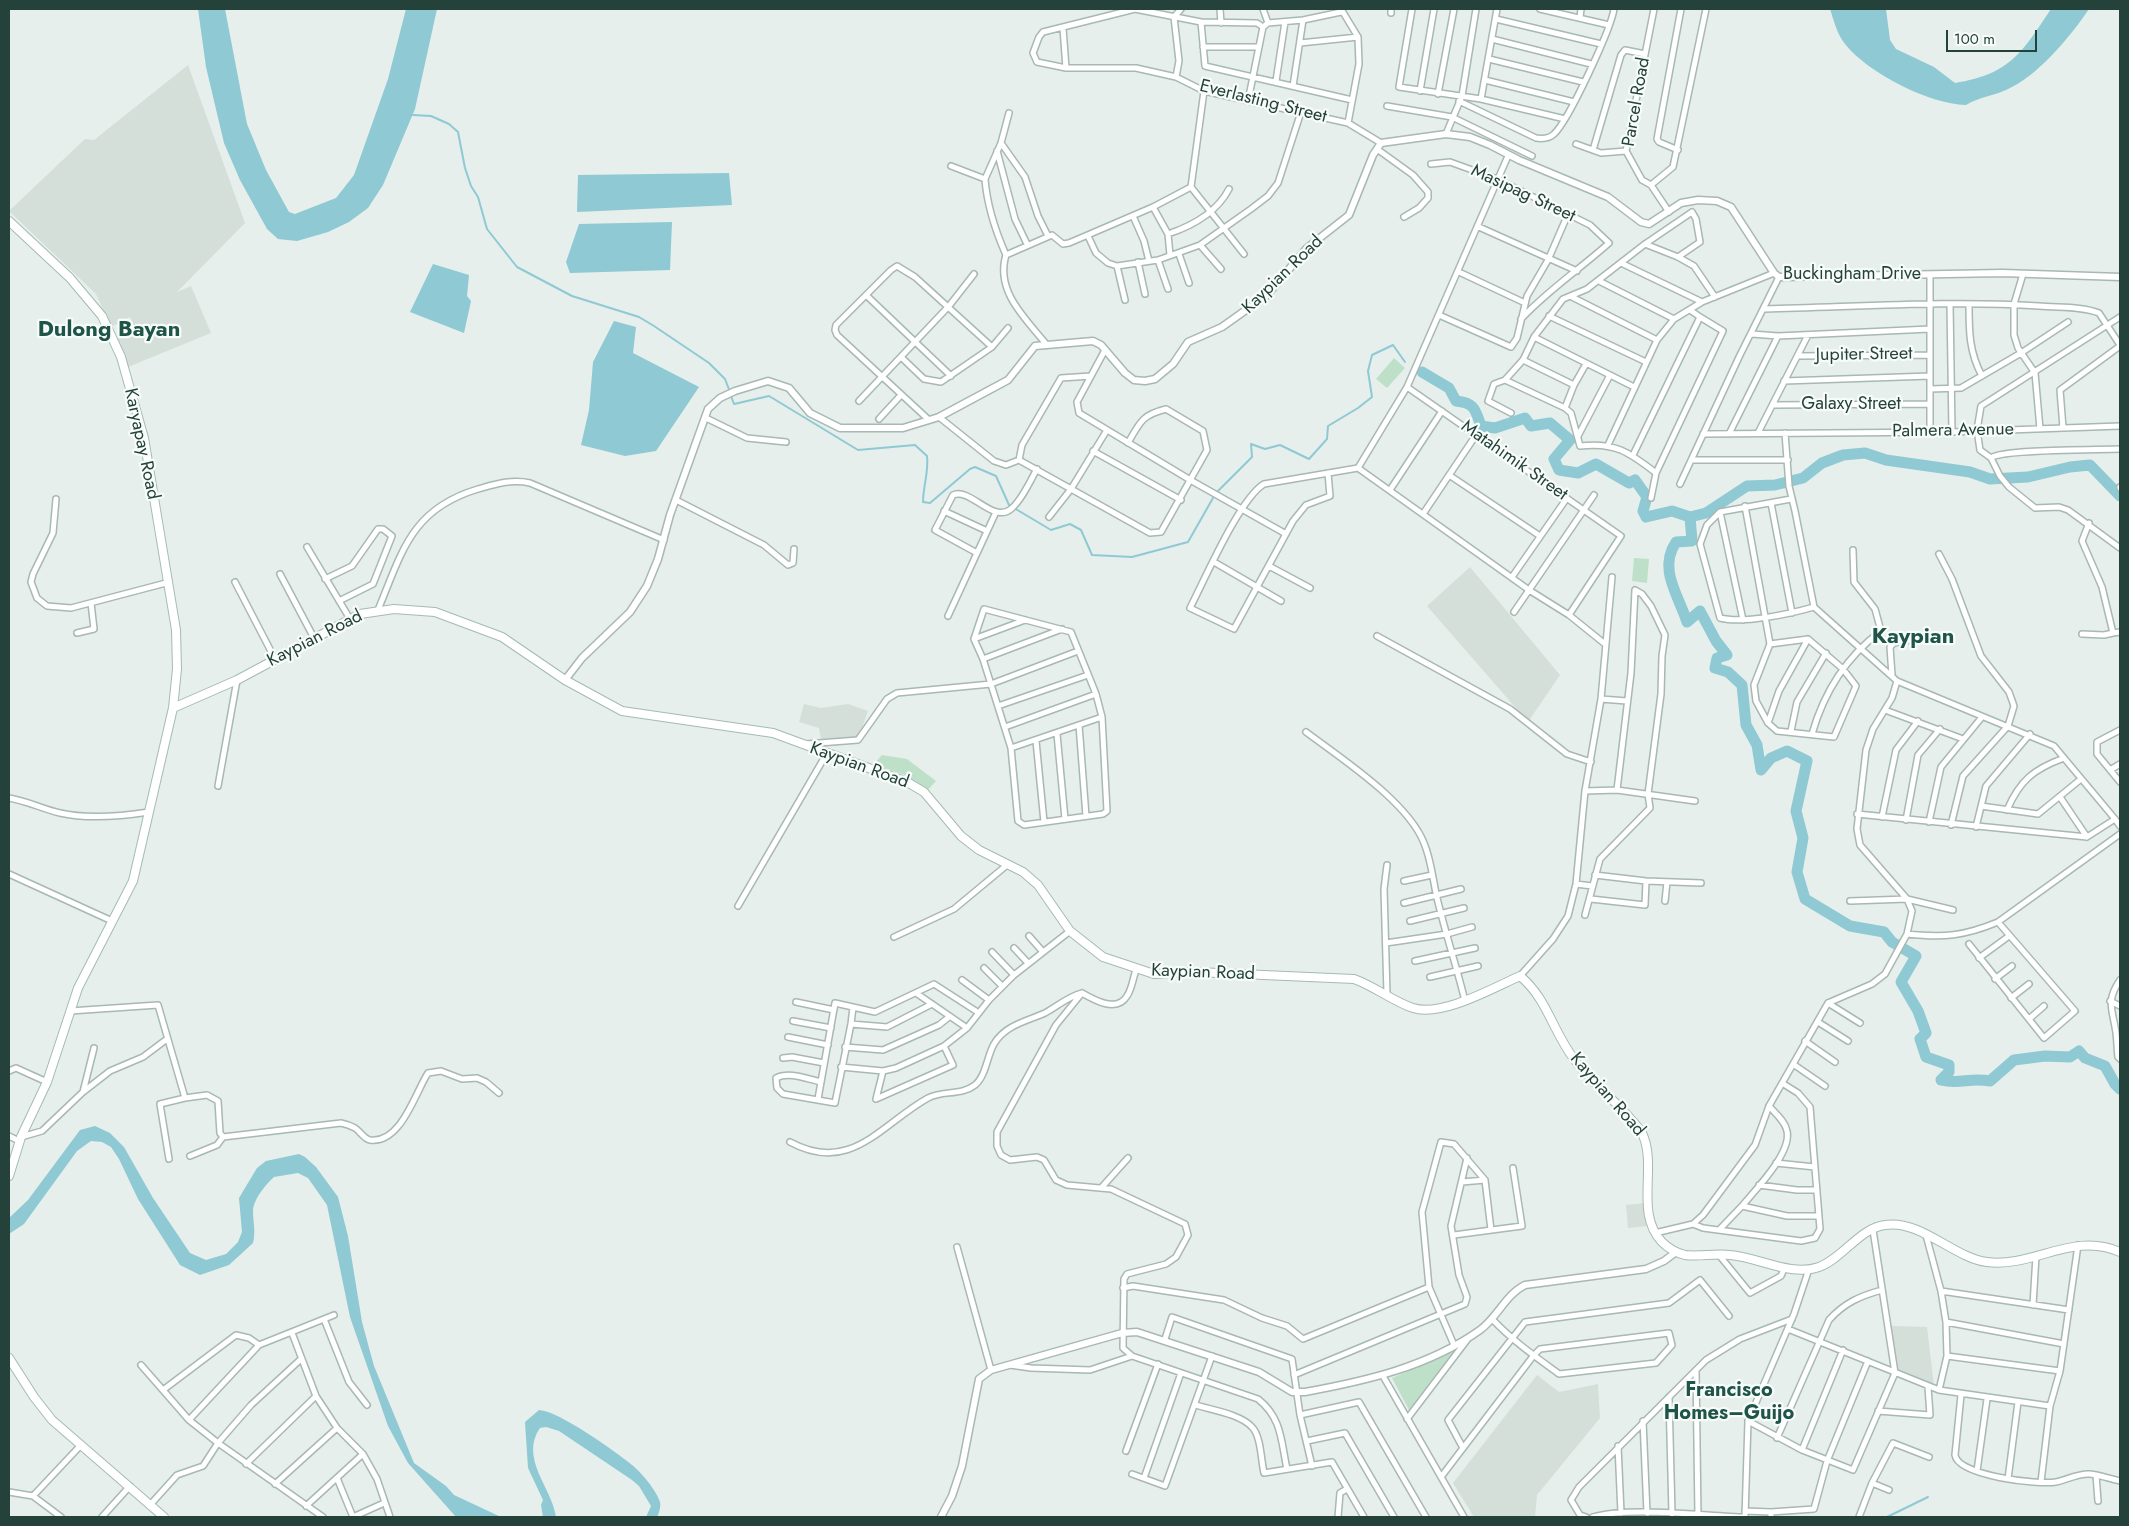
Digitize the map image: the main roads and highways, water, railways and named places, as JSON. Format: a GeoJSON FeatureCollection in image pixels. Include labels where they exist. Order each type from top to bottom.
{"type":"FeatureCollection","features":[{"type":"Feature","properties":{"kind":"main road","name":"Karyapay Road"},"geometry":{"type":"LineString","coordinates":[[9,221],[70,278],[102,316],[121,357],[144,438],[166,583],[176,630],[177,669],[173,708],[133,881],[78,988],[47,1082],[20,1139],[9,1176]]}},
{"type":"Feature","properties":{"kind":"main road","name":"Kaypian Road"},"geometry":{"type":"LineString","coordinates":[[173,708],[237,680],[360,614],[378,610],[435,612],[502,638],[565,680],[622,711],[773,733],[907,782],[931,800],[961,836],[979,850],[1023,872],[1038,886],[1070,931],[1103,957],[1136,970],[1154,974],[1196,972],[1354,979],[1414,1008],[1437,1008],[1465,1001],[1520,976],[1533,987],[1541,998],[1561,1040],[1575,1061],[1642,1133],[1647,1143],[1649,1158],[1649,1212],[1655,1233],[1662,1242],[1676,1252],[1685,1255],[1719,1255],[1755,1259],[1785,1267],[1810,1269],[1833,1260],[1873,1230],[1883,1225],[1894,1224],[1926,1235],[1987,1262],[2036,1256],[2078,1245],[2120,1252]]}},
{"type":"Feature","properties":{"kind":"main road"},"geometry":{"type":"LineString","coordinates":[[9,1358],[34,1397],[52,1420],[164,1517]]}},
{"type":"Feature","properties":{"kind":"water"},"geometry":{"type":"Polygon","coordinates":[[[198,9],[225,9],[247,124],[266,170],[289,212],[295,214],[336,198],[354,175],[388,79],[406,9],[437,9],[415,109],[383,185],[368,208],[349,222],[328,232],[297,241],[278,239],[267,229],[240,180],[224,143],[206,67],[198,9]]]}},
{"type":"Feature","properties":{"kind":"water"},"geometry":{"type":"Polygon","coordinates":[[[1830,9],[1886,9],[1890,40],[1896,49],[1934,67],[1955,83],[1990,74],[2013,59],[2023,49],[2051,9],[2089,9],[2073,32],[2030,75],[2006,90],[1966,105],[1935,99],[1918,93],[1900,85],[1868,66],[1842,40],[1830,9]]]}},
{"type":"Feature","properties":{"kind":"water"},"geometry":{"type":"Polygon","coordinates":[[[729,173],[732,205],[577,212],[578,175],[729,173]]]}},
{"type":"Feature","properties":{"kind":"water"},"geometry":{"type":"Polygon","coordinates":[[[672,222],[670,270],[570,273],[566,262],[579,224],[672,222]]]}},
{"type":"Feature","properties":{"kind":"water"},"geometry":{"type":"Polygon","coordinates":[[[433,264],[469,275],[467,296],[471,301],[464,333],[410,312],[433,264]]]}},
{"type":"Feature","properties":{"kind":"water"},"geometry":{"type":"Polygon","coordinates":[[[614,321],[636,327],[633,353],[699,387],[656,451],[625,456],[581,445],[589,410],[593,362],[614,321]]]}},
{"type":"Feature","properties":{"kind":"water"},"geometry":{"type":"Polygon","coordinates":[[[95,1126],[110,1133],[124,1147],[153,1198],[190,1253],[206,1260],[226,1254],[238,1242],[242,1232],[239,1198],[257,1168],[266,1161],[299,1154],[316,1167],[338,1197],[348,1236],[362,1322],[374,1366],[414,1463],[446,1486],[454,1495],[501,1517],[456,1517],[408,1463],[388,1426],[350,1317],[327,1205],[308,1178],[298,1173],[274,1177],[255,1202],[253,1211],[253,1243],[229,1265],[200,1275],[180,1265],[138,1199],[119,1159],[111,1147],[102,1142],[91,1141],[77,1151],[24,1224],[9,1234],[9,1218],[28,1200],[80,1130],[95,1126]]]}},
{"type":"Feature","properties":{"kind":"water"},"geometry":{"type":"Polygon","coordinates":[[[539,1410],[548,1412],[573,1424],[636,1468],[658,1497],[660,1506],[657,1517],[646,1517],[651,1506],[639,1486],[632,1480],[559,1431],[546,1427],[540,1428],[534,1439],[533,1450],[535,1462],[556,1517],[543,1517],[541,1505],[543,1500],[528,1468],[525,1422],[539,1410]]]}},
{"type":"Feature","properties":{"kind":"waterway"},"geometry":{"type":"LineString","coordinates":[[413,115],[431,116],[449,124],[458,132],[465,168],[471,186],[478,197],[487,229],[517,267],[572,296],[639,317],[709,363],[725,379],[730,392]]}},
{"type":"Feature","properties":{"kind":"waterway"},"geometry":{"type":"LineString","coordinates":[[1218,491],[1252,457],[1251,444],[1265,449],[1280,445],[1309,459],[1327,439],[1328,426],[1372,397],[1368,371],[1372,355],[1393,345],[1405,362]]}},
{"type":"Feature","properties":{"kind":"waterway"},"geometry":{"type":"LineString","coordinates":[[1422,372],[1449,388],[1456,401],[1471,405],[1481,426],[1495,428],[1525,418],[1531,426],[1550,423],[1570,440],[1554,459],[1559,470],[1578,473],[1596,464],[1629,483],[1635,480],[1647,497],[1643,511],[1646,517],[1672,511],[1690,517],[1706,513],[1747,486],[1775,485],[1803,478],[1822,463],[1843,455],[1865,453],[1886,460],[1970,472],[1990,479],[2028,477],[2070,467],[2090,465],[2120,496]]}},
{"type":"Feature","properties":{"kind":"waterway"},"geometry":{"type":"LineString","coordinates":[[731,396],[734,404],[769,396],[858,450],[915,445],[927,456],[923,502],[930,503],[970,469],[975,467],[996,476],[1009,505],[1051,530],[1070,524],[1081,530],[1092,555],[1132,557],[1188,542],[1213,498]]}},
{"type":"Feature","properties":{"kind":"waterway"},"geometry":{"type":"LineString","coordinates":[[1690,517],[1692,541],[1676,542],[1669,562],[1671,582],[1687,622],[1700,611],[1716,641],[1727,655],[1717,658],[1715,668],[1728,672],[1742,685],[1746,725],[1757,745],[1761,770],[1771,758],[1787,751],[1807,761],[1796,811],[1803,838],[1797,872],[1805,899],[1850,926],[1884,932],[1892,942],[1916,956],[1901,982],[1918,1011],[1926,1033],[1920,1039],[1926,1057],[1949,1065],[1949,1072],[1941,1080],[1954,1082],[1990,1081],[2014,1060],[2045,1056],[2070,1057],[2079,1051],[2085,1058],[2105,1066],[2120,1089]]}},
{"type":"Feature","properties":{"kind":"waterway"},"geometry":{"type":"LineString","coordinates":[[1887,1517],[1928,1497]]}},
{"type":"Feature","properties":{"kind":"district","name":"Dulong Bayan"},"geometry":{"type":"Point","coordinates":[109,331]}},
{"type":"Feature","properties":{"kind":"district","name":"Kaypian"},"geometry":{"type":"Point","coordinates":[1913,638]}},
{"type":"Feature","properties":{"kind":"district","name":"Francisco Homes–Guijo"},"geometry":{"type":"Point","coordinates":[1729,1402]}}]}
